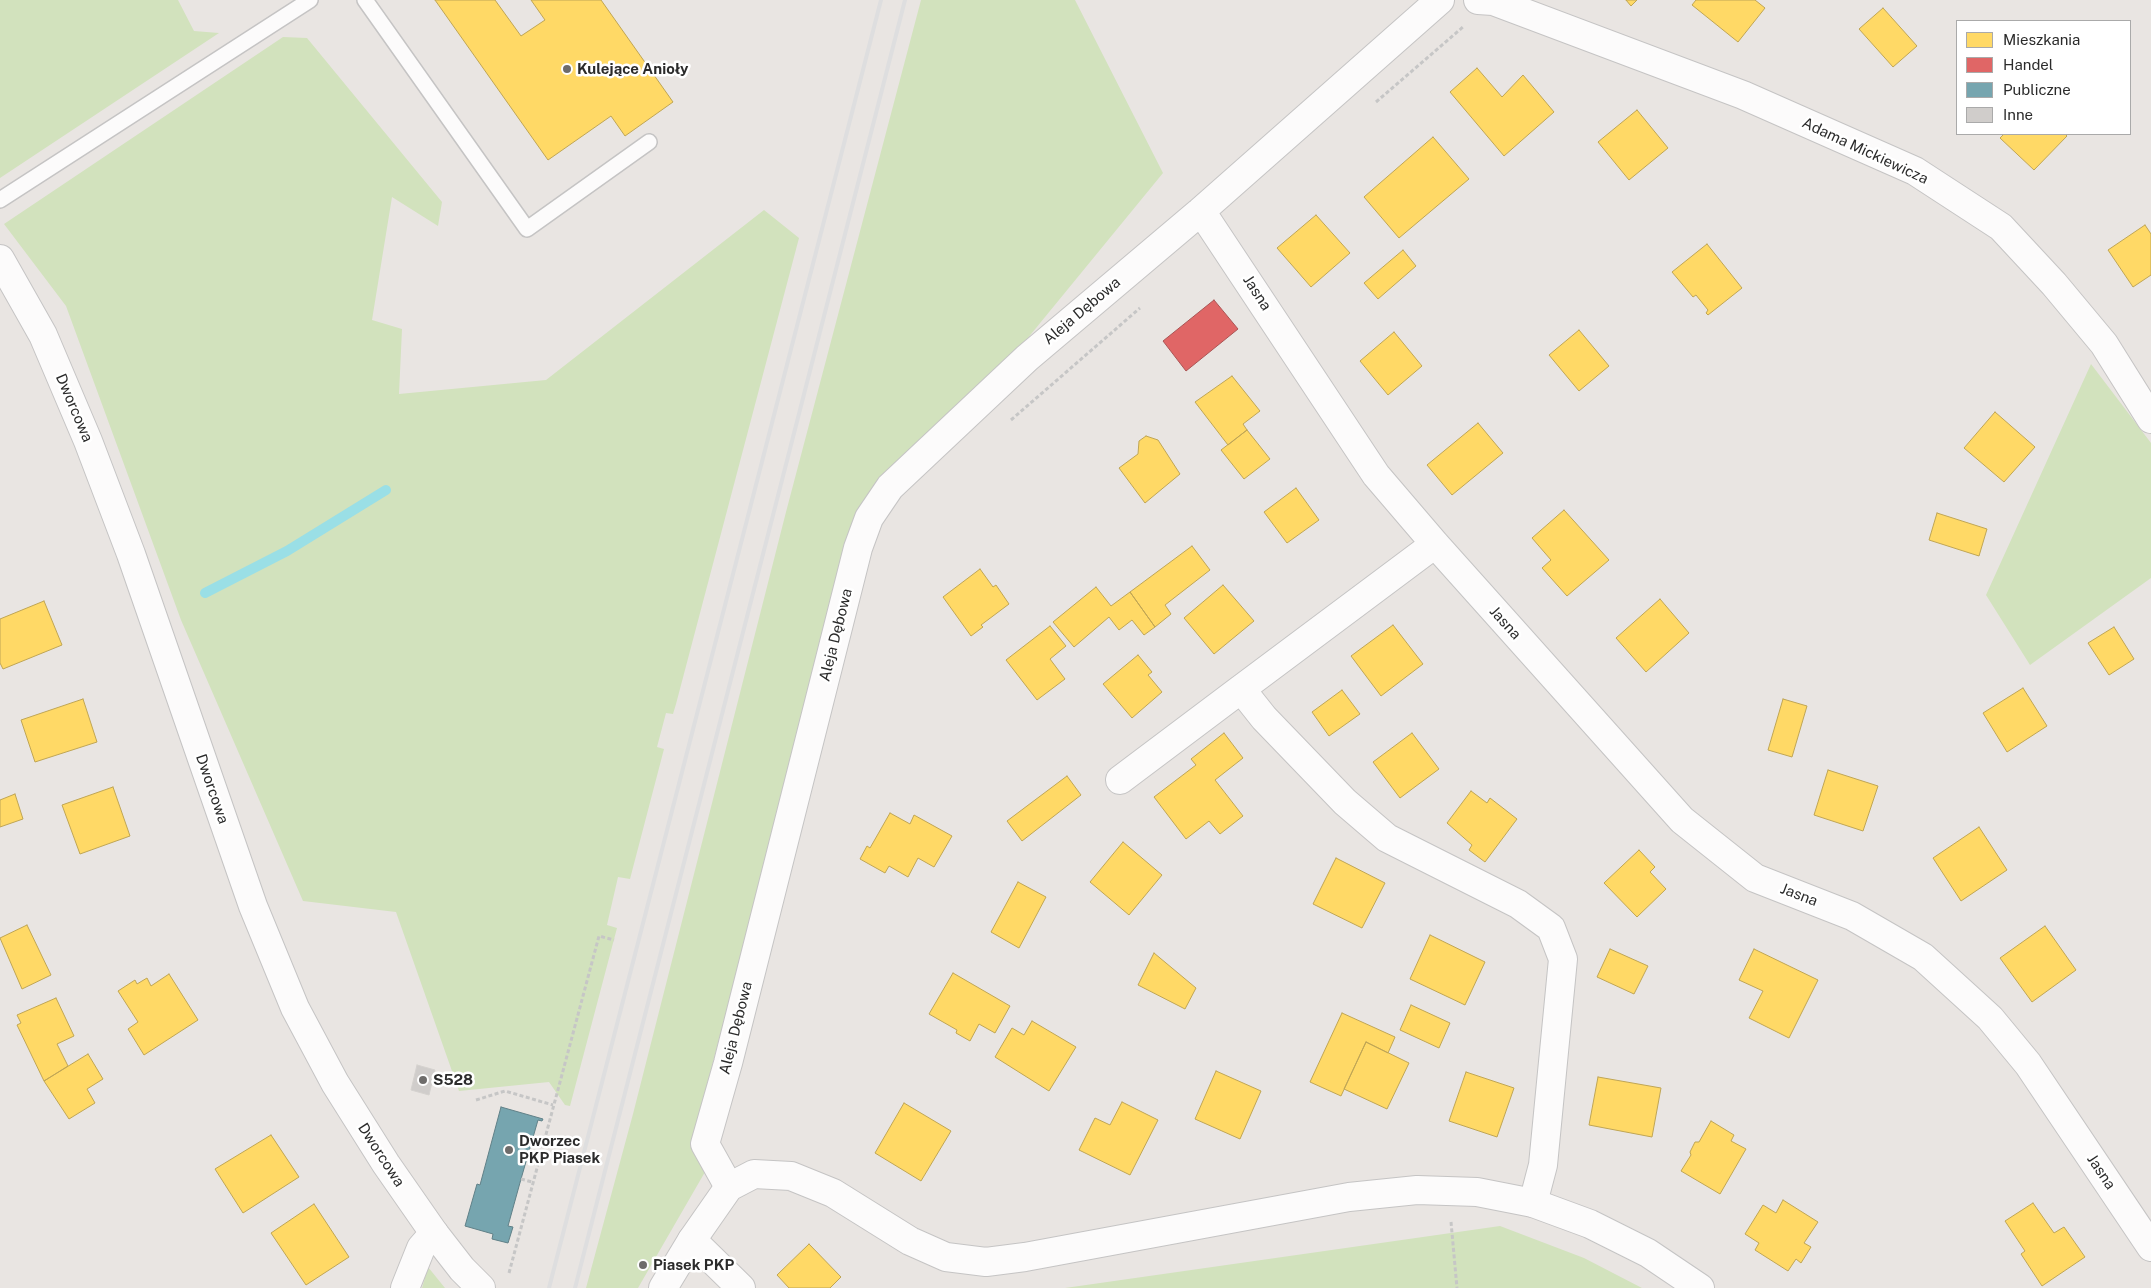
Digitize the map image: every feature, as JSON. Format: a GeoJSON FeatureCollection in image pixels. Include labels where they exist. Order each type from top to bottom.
{"type":"FeatureCollection","features":[{"type":"Feature","properties":{"kind":"street","name":"Aleja Dębowa"},"geometry":{"type":"LineString","coordinates":[[729,1187],[704,1144],[728,1063],[858,548],[869,518],[890,487],[1027,358],[1201,211],[1440,0]]}},
{"type":"Feature","properties":{"kind":"street","name":"Adama Mickiewicza"},"geometry":{"type":"LineString","coordinates":[[1485,0],[1743,95],[1915,171],[2001,227],[2054,284],[2104,344],[2151,419]]}},
{"type":"Feature","properties":{"kind":"street","name":"Jasna"},"geometry":{"type":"LineString","coordinates":[[1201,211],[1376,475],[1435,544],[1682,820],[1755,878],[1852,916],[1923,957],[1990,1018],[2028,1064],[2151,1247]]}},
{"type":"Feature","properties":{"kind":"street","name":"Dworcowa"},"geometry":{"type":"LineString","coordinates":[[0,259],[42,335],[88,441],[131,554],[253,906],[295,1008],[340,1091],[434,1232],[462,1269],[481,1288]]}},
{"type":"Feature","properties":{"kind":"street"},"geometry":{"type":"LineString","coordinates":[[1120,780],[1435,544]]}},
{"type":"Feature","properties":{"kind":"street"},"geometry":{"type":"LineString","coordinates":[[1241,689],[1264,718],[1345,802],[1388,838],[1518,904],[1551,928],[1563,959],[1544,1165],[1533,1203]]}},
{"type":"Feature","properties":{"kind":"street"},"geometry":{"type":"LineString","coordinates":[[663,1288],[692,1240],[729,1187],[754,1174],[791,1176],[833,1193],[910,1241],[946,1257],[986,1262],[1025,1257],[1349,1198],[1417,1190],[1477,1192],[1533,1203],[1590,1224],[1640,1249],[1700,1288]]}},
{"type":"Feature","properties":{"kind":"street"},"geometry":{"type":"LineString","coordinates":[[405,1288],[421,1248],[434,1232]]}},
{"type":"Feature","properties":{"kind":"street"},"geometry":{"type":"LineString","coordinates":[[692,1240],[741,1288]]}},
{"type":"Feature","properties":{"kind":"lane"},"geometry":{"type":"LineString","coordinates":[[0,200],[310,0]]}},
{"type":"Feature","properties":{"kind":"lane"},"geometry":{"type":"LineString","coordinates":[[365,0],[527,229],[649,142]]}},
{"type":"Feature","properties":{"kind":"path"},"geometry":{"type":"LineString","coordinates":[[1010,421],[1140,307]]}},
{"type":"Feature","properties":{"kind":"path"},"geometry":{"type":"LineString","coordinates":[[507,1278],[599,936],[614,940]]}},
{"type":"Feature","properties":{"kind":"path"},"geometry":{"type":"LineString","coordinates":[[476,1100],[505,1091],[553,1105]]}},
{"type":"Feature","properties":{"kind":"path"},"geometry":{"type":"LineString","coordinates":[[521,1179],[533,1182]]}},
{"type":"Feature","properties":{"kind":"path"},"geometry":{"type":"LineString","coordinates":[[1450,1216],[1457,1288]]}},
{"type":"Feature","properties":{"kind":"green space"},"geometry":{"type":"Polygon","coordinates":[[[0,0],[178,0],[194,31],[219,33],[0,178],[0,0]]]}},
{"type":"Feature","properties":{"kind":"green space"},"geometry":{"type":"Polygon","coordinates":[[[921,0],[1075,0],[1163,173],[1018,350],[881,488],[861,504],[691,1145],[705,1172],[638,1288],[586,1288],[633,1114],[786,512],[921,0]]]}},
{"type":"Feature","properties":{"kind":"green space"},"geometry":{"type":"Polygon","coordinates":[[[283,37],[307,38],[442,202],[438,226],[392,197],[372,320],[402,329],[399,394],[546,380],[764,210],[799,238],[676,704],[673,714],[666,713],[657,747],[664,749],[630,879],[618,877],[607,925],[617,928],[570,1106],[565,1105],[549,1082],[459,1091],[396,912],[303,901],[181,620],[66,306],[4,224],[283,37]]]}},
{"type":"Feature","properties":{"kind":"green space"},"geometry":{"type":"Polygon","coordinates":[[[2091,364],[2151,443],[2151,578],[2030,665],[1986,595],[2091,364]]]}},
{"type":"Feature","properties":{"kind":"green space"},"geometry":{"type":"Polygon","coordinates":[[[1500,1226],[1584,1258],[1642,1288],[1065,1288],[1500,1226]]]}},
{"type":"Feature","properties":{"kind":"green space"},"geometry":{"type":"Polygon","coordinates":[[[428,1267],[445,1288],[422,1288],[428,1267]]]}},
{"type":"Feature","properties":{"kind":"building: Mieszkania","name":"Kulejące Anioły"},"geometry":{"type":"Polygon","coordinates":[[[435,0],[495,0],[521,36],[545,20],[531,0],[601,0],[673,102],[625,136],[611,116],[548,160],[435,0]]]}},
{"type":"Feature","properties":{"kind":"building: Mieszkania"},"geometry":{"type":"Polygon","coordinates":[[[1626,0],[1637,0],[1631,6],[1626,0]]]}},
{"type":"Feature","properties":{"kind":"building: Mieszkania"},"geometry":{"type":"Polygon","coordinates":[[[1696,0],[1755,0],[1765,8],[1738,42],[1692,5],[1696,0]]]}},
{"type":"Feature","properties":{"kind":"building: Mieszkania"},"geometry":{"type":"Polygon","coordinates":[[[1883,8],[1917,46],[1893,67],[1859,29],[1883,8]]]}},
{"type":"Feature","properties":{"kind":"building: Mieszkania"},"geometry":{"type":"Polygon","coordinates":[[[1477,68],[1502,97],[1523,75],[1554,112],[1504,156],[1450,92],[1477,68]]]}},
{"type":"Feature","properties":{"kind":"building: Mieszkania"},"geometry":{"type":"Polygon","coordinates":[[[1637,110],[1668,148],[1629,180],[1598,142],[1637,110]]]}},
{"type":"Feature","properties":{"kind":"building: Mieszkania"},"geometry":{"type":"Polygon","coordinates":[[[2003,135],[2067,136],[2034,170],[2000,138],[2003,135]]]}},
{"type":"Feature","properties":{"kind":"building: Mieszkania"},"geometry":{"type":"Polygon","coordinates":[[[1433,137],[1469,179],[1399,238],[1364,197],[1433,137]]]}},
{"type":"Feature","properties":{"kind":"building: Mieszkania"},"geometry":{"type":"Polygon","coordinates":[[[1316,215],[1350,253],[1311,287],[1277,248],[1316,215]]]}},
{"type":"Feature","properties":{"kind":"building: Mieszkania"},"geometry":{"type":"Polygon","coordinates":[[[2145,225],[2151,234],[2151,275],[2133,287],[2108,250],[2145,225]]]}},
{"type":"Feature","properties":{"kind":"building: Mieszkania"},"geometry":{"type":"Polygon","coordinates":[[[1707,244],[1742,288],[1708,315],[1706,313],[1708,310],[1696,295],[1693,297],[1672,272],[1707,244]]]}},
{"type":"Feature","properties":{"kind":"building: Mieszkania"},"geometry":{"type":"Polygon","coordinates":[[[1403,250],[1416,266],[1378,299],[1364,283],[1403,250]]]}},
{"type":"Feature","properties":{"kind":"building: Mieszkania"},"geometry":{"type":"Polygon","coordinates":[[[1579,330],[1609,366],[1579,391],[1549,355],[1579,330]]]}},
{"type":"Feature","properties":{"kind":"building: Mieszkania"},"geometry":{"type":"Polygon","coordinates":[[[1394,332],[1422,366],[1388,395],[1360,361],[1394,332]]]}},
{"type":"Feature","properties":{"kind":"building: Mieszkania"},"geometry":{"type":"Polygon","coordinates":[[[1232,376],[1260,411],[1243,424],[1247,430],[1228,445],[1195,402],[1232,376]]]}},
{"type":"Feature","properties":{"kind":"building: Mieszkania"},"geometry":{"type":"Polygon","coordinates":[[[1995,412],[2035,447],[2004,482],[1964,448],[1995,412]]]}},
{"type":"Feature","properties":{"kind":"building: Mieszkania"},"geometry":{"type":"Polygon","coordinates":[[[1478,423],[1503,453],[1452,495],[1427,465],[1478,423]]]}},
{"type":"Feature","properties":{"kind":"building: Mieszkania"},"geometry":{"type":"Polygon","coordinates":[[[1247,430],[1270,459],[1244,479],[1221,450],[1247,430]]]}},
{"type":"Feature","properties":{"kind":"building: Mieszkania"},"geometry":{"type":"Polygon","coordinates":[[[1146,436],[1158,440],[1180,474],[1145,503],[1119,468],[1138,454],[1139,441],[1146,436]]]}},
{"type":"Feature","properties":{"kind":"building: Mieszkania"},"geometry":{"type":"Polygon","coordinates":[[[1296,488],[1319,520],[1287,543],[1264,512],[1296,488]]]}},
{"type":"Feature","properties":{"kind":"building: Mieszkania"},"geometry":{"type":"Polygon","coordinates":[[[1564,510],[1609,560],[1567,596],[1542,568],[1551,560],[1532,538],[1564,510]]]}},
{"type":"Feature","properties":{"kind":"building: Mieszkania"},"geometry":{"type":"Polygon","coordinates":[[[1937,513],[1987,529],[1979,556],[1929,540],[1937,513]]]}},
{"type":"Feature","properties":{"kind":"building: Mieszkania"},"geometry":{"type":"Polygon","coordinates":[[[1192,546],[1210,570],[1165,605],[1171,614],[1155,627],[1130,592],[1192,546]]]}},
{"type":"Feature","properties":{"kind":"building: Mieszkania"},"geometry":{"type":"Polygon","coordinates":[[[980,569],[993,587],[996,585],[1009,604],[981,625],[983,627],[971,636],[943,597],[980,569]]]}},
{"type":"Feature","properties":{"kind":"building: Mieszkania"},"geometry":{"type":"Polygon","coordinates":[[[1223,585],[1254,621],[1214,654],[1184,618],[1223,585]]]}},
{"type":"Feature","properties":{"kind":"building: Mieszkania"},"geometry":{"type":"Polygon","coordinates":[[[1096,587],[1111,606],[1130,592],[1155,627],[1144,635],[1132,620],[1119,630],[1109,617],[1074,647],[1053,622],[1096,587]]]}},
{"type":"Feature","properties":{"kind":"building: Mieszkania"},"geometry":{"type":"Polygon","coordinates":[[[1660,599],[1689,633],[1646,672],[1616,638],[1660,599]]]}},
{"type":"Feature","properties":{"kind":"building: Mieszkania"},"geometry":{"type":"Polygon","coordinates":[[[44,601],[62,645],[3,669],[0,663],[0,619],[44,601]]]}},
{"type":"Feature","properties":{"kind":"building: Mieszkania"},"geometry":{"type":"Polygon","coordinates":[[[1393,625],[1423,664],[1381,696],[1351,656],[1393,625]]]}},
{"type":"Feature","properties":{"kind":"building: Mieszkania"},"geometry":{"type":"Polygon","coordinates":[[[1050,626],[1066,646],[1050,659],[1065,679],[1037,700],[1006,660],[1050,626]]]}},
{"type":"Feature","properties":{"kind":"building: Mieszkania"},"geometry":{"type":"Polygon","coordinates":[[[2114,627],[2134,659],[2109,675],[2088,643],[2114,627]]]}},
{"type":"Feature","properties":{"kind":"building: Mieszkania"},"geometry":{"type":"Polygon","coordinates":[[[1138,655],[1152,672],[1148,675],[1162,692],[1132,718],[1103,684],[1138,655]]]}},
{"type":"Feature","properties":{"kind":"building: Mieszkania"},"geometry":{"type":"Polygon","coordinates":[[[2023,688],[2047,726],[2007,752],[1983,713],[2023,688]]]}},
{"type":"Feature","properties":{"kind":"building: Mieszkania"},"geometry":{"type":"Polygon","coordinates":[[[1342,690],[1360,714],[1329,736],[1312,712],[1342,690]]]}},
{"type":"Feature","properties":{"kind":"building: Mieszkania"},"geometry":{"type":"Polygon","coordinates":[[[83,699],[97,742],[35,762],[21,720],[83,699]]]}},
{"type":"Feature","properties":{"kind":"building: Mieszkania"},"geometry":{"type":"Polygon","coordinates":[[[1783,699],[1807,706],[1792,757],[1768,750],[1783,699]]]}},
{"type":"Feature","properties":{"kind":"building: Mieszkania"},"geometry":{"type":"Polygon","coordinates":[[[1224,733],[1243,758],[1215,780],[1243,816],[1220,834],[1209,821],[1186,839],[1154,797],[1196,765],[1191,759],[1224,733]]]}},
{"type":"Feature","properties":{"kind":"building: Mieszkania"},"geometry":{"type":"Polygon","coordinates":[[[1412,733],[1439,769],[1400,798],[1373,762],[1412,733]]]}},
{"type":"Feature","properties":{"kind":"building: Mieszkania"},"geometry":{"type":"Polygon","coordinates":[[[1828,770],[1878,786],[1863,831],[1814,815],[1828,770]]]}},
{"type":"Feature","properties":{"kind":"building: Mieszkania"},"geometry":{"type":"Polygon","coordinates":[[[1067,776],[1081,795],[1022,841],[1007,821],[1067,776]]]}},
{"type":"Feature","properties":{"kind":"building: Mieszkania"},"geometry":{"type":"Polygon","coordinates":[[[113,787],[130,836],[80,854],[62,805],[113,787]]]}},
{"type":"Feature","properties":{"kind":"building: Mieszkania"},"geometry":{"type":"Polygon","coordinates":[[[1471,791],[1487,803],[1490,798],[1517,819],[1485,862],[1469,850],[1472,845],[1447,823],[1471,791]]]}},
{"type":"Feature","properties":{"kind":"building: Mieszkania"},"geometry":{"type":"Polygon","coordinates":[[[15,794],[23,819],[0,827],[0,800],[15,794]]]}},
{"type":"Feature","properties":{"kind":"building: Mieszkania"},"geometry":{"type":"Polygon","coordinates":[[[890,813],[910,824],[914,815],[952,836],[934,867],[918,858],[908,877],[889,866],[885,873],[860,859],[867,846],[870,848],[890,813]]]}},
{"type":"Feature","properties":{"kind":"building: Mieszkania"},"geometry":{"type":"Polygon","coordinates":[[[1979,827],[2007,870],[1961,901],[1933,858],[1979,827]]]}},
{"type":"Feature","properties":{"kind":"building: Mieszkania"},"geometry":{"type":"Polygon","coordinates":[[[1123,842],[1162,875],[1129,915],[1090,882],[1123,842]]]}},
{"type":"Feature","properties":{"kind":"building: Mieszkania"},"geometry":{"type":"Polygon","coordinates":[[[1639,850],[1655,867],[1650,872],[1666,889],[1637,917],[1604,883],[1639,850]]]}},
{"type":"Feature","properties":{"kind":"building: Mieszkania"},"geometry":{"type":"Polygon","coordinates":[[[1336,858],[1385,883],[1362,928],[1313,904],[1336,858]]]}},
{"type":"Feature","properties":{"kind":"building: Mieszkania"},"geometry":{"type":"Polygon","coordinates":[[[1018,882],[1046,897],[1019,948],[991,932],[1018,882]]]}},
{"type":"Feature","properties":{"kind":"building: Mieszkania"},"geometry":{"type":"Polygon","coordinates":[[[27,925],[51,975],[22,989],[0,938],[27,925]]]}},
{"type":"Feature","properties":{"kind":"building: Mieszkania"},"geometry":{"type":"Polygon","coordinates":[[[2045,926],[2076,970],[2032,1002],[2000,958],[2045,926]]]}},
{"type":"Feature","properties":{"kind":"building: Mieszkania"},"geometry":{"type":"Polygon","coordinates":[[[1430,935],[1485,962],[1465,1005],[1410,979],[1430,935]]]}},
{"type":"Feature","properties":{"kind":"building: Mieszkania"},"geometry":{"type":"Polygon","coordinates":[[[1610,949],[1648,966],[1634,994],[1597,977],[1610,949]]]}},
{"type":"Feature","properties":{"kind":"building: Mieszkania"},"geometry":{"type":"Polygon","coordinates":[[[1754,949],[1818,980],[1789,1038],[1749,1018],[1763,991],[1739,980],[1754,949]]]}},
{"type":"Feature","properties":{"kind":"building: Mieszkania"},"geometry":{"type":"Polygon","coordinates":[[[1154,953],[1196,988],[1185,1009],[1138,985],[1154,953]]]}},
{"type":"Feature","properties":{"kind":"building: Mieszkania"},"geometry":{"type":"Polygon","coordinates":[[[953,973],[1010,1006],[995,1033],[979,1024],[970,1041],[956,1033],[957,1030],[929,1014],[953,973]]]}},
{"type":"Feature","properties":{"kind":"building: Mieszkania"},"geometry":{"type":"Polygon","coordinates":[[[169,974],[198,1020],[144,1055],[128,1029],[138,1022],[118,991],[135,980],[137,984],[147,978],[151,986],[169,974]]]}},
{"type":"Feature","properties":{"kind":"building: Mieszkania"},"geometry":{"type":"Polygon","coordinates":[[[56,998],[74,1036],[57,1044],[68,1066],[44,1081],[17,1025],[21,1023],[17,1015],[56,998]]]}},
{"type":"Feature","properties":{"kind":"building: Mieszkania"},"geometry":{"type":"Polygon","coordinates":[[[1411,1005],[1450,1023],[1439,1048],[1400,1030],[1411,1005]]]}},
{"type":"Feature","properties":{"kind":"building: Mieszkania"},"geometry":{"type":"Polygon","coordinates":[[[1342,1013],[1395,1037],[1388,1053],[1366,1042],[1341,1096],[1310,1082],[1342,1013]]]}},
{"type":"Feature","properties":{"kind":"building: Mieszkania"},"geometry":{"type":"Polygon","coordinates":[[[1032,1021],[1076,1047],[1049,1091],[995,1057],[1012,1028],[1024,1035],[1032,1021]]]}},
{"type":"Feature","properties":{"kind":"building: Mieszkania"},"geometry":{"type":"Polygon","coordinates":[[[1366,1042],[1409,1063],[1387,1109],[1344,1089],[1366,1042]]]}},
{"type":"Feature","properties":{"kind":"building: Mieszkania"},"geometry":{"type":"Polygon","coordinates":[[[88,1054],[103,1079],[87,1089],[95,1103],[69,1119],[44,1081],[88,1054]]]}},
{"type":"Feature","properties":{"kind":"building: Mieszkania"},"geometry":{"type":"Polygon","coordinates":[[[1216,1071],[1261,1091],[1240,1139],[1195,1119],[1216,1071]]]}},
{"type":"Feature","properties":{"kind":"building: Mieszkania"},"geometry":{"type":"Polygon","coordinates":[[[1466,1072],[1514,1088],[1497,1137],[1449,1121],[1466,1072]]]}},
{"type":"Feature","properties":{"kind":"building: Mieszkania"},"geometry":{"type":"Polygon","coordinates":[[[1598,1077],[1661,1088],[1652,1137],[1589,1125],[1598,1077]]]}},
{"type":"Feature","properties":{"kind":"building: Mieszkania"},"geometry":{"type":"Polygon","coordinates":[[[1122,1102],[1158,1120],[1130,1175],[1079,1150],[1095,1118],[1110,1125],[1122,1102]]]}},
{"type":"Feature","properties":{"kind":"building: Mieszkania"},"geometry":{"type":"Polygon","coordinates":[[[904,1103],[951,1131],[921,1181],[875,1153],[904,1103]]]}},
{"type":"Feature","properties":{"kind":"building: Mieszkania"},"geometry":{"type":"Polygon","coordinates":[[[1711,1121],[1734,1135],[1731,1141],[1746,1149],[1720,1194],[1681,1171],[1691,1155],[1690,1152],[1695,1142],[1699,1142],[1711,1121]]]}},
{"type":"Feature","properties":{"kind":"building: Mieszkania"},"geometry":{"type":"Polygon","coordinates":[[[271,1135],[299,1177],[243,1213],[215,1169],[271,1135]]]}},
{"type":"Feature","properties":{"kind":"building: Mieszkania"},"geometry":{"type":"Polygon","coordinates":[[[1783,1200],[1818,1222],[1804,1243],[1811,1247],[1801,1263],[1796,1259],[1788,1271],[1755,1250],[1759,1243],[1745,1234],[1763,1205],[1776,1213],[1783,1200]]]}},
{"type":"Feature","properties":{"kind":"building: Mieszkania"},"geometry":{"type":"Polygon","coordinates":[[[2033,1203],[2054,1233],[2064,1227],[2085,1257],[2042,1286],[2021,1254],[2025,1251],[2005,1221],[2033,1203]]]}},
{"type":"Feature","properties":{"kind":"building: Mieszkania"},"geometry":{"type":"Polygon","coordinates":[[[314,1204],[349,1257],[306,1285],[271,1233],[314,1204]]]}},
{"type":"Feature","properties":{"kind":"building: Mieszkania"},"geometry":{"type":"Polygon","coordinates":[[[809,1244],[841,1277],[830,1288],[789,1288],[777,1275],[809,1244]]]}},
{"type":"Feature","properties":{"kind":"building: Handel"},"geometry":{"type":"Polygon","coordinates":[[[1214,300],[1238,329],[1186,371],[1163,341],[1214,300]]]}},
{"type":"Feature","properties":{"kind":"building: Publiczne","name":"Dworzec PKP Piasek"},"geometry":{"type":"Polygon","coordinates":[[[501,1107],[543,1119],[542,1121],[538,1120],[521,1179],[508,1226],[513,1227],[508,1243],[492,1239],[493,1234],[465,1226],[477,1184],[480,1185],[501,1107]]]}},
{"type":"Feature","properties":{"kind":"building: Inne","name":"S528"},"geometry":{"type":"Polygon","coordinates":[[[417,1065],[435,1070],[429,1095],[411,1090],[417,1065]]]}},
{"type":"Feature","properties":{"kind":"waterway"},"geometry":{"type":"LineString","coordinates":[[205,593],[287,551],[386,490]]}},
{"type":"Feature","properties":{"kind":"railway"},"geometry":{"type":"LineString","coordinates":[[549,1288],[881,0]]}},
{"type":"Feature","properties":{"kind":"railway"},"geometry":{"type":"LineString","coordinates":[[575,1288],[905,0]]}},
{"type":"Feature","properties":{"kind":"place","name":"Kulejące Anioły"},"geometry":{"type":"Point","coordinates":[567,69]}},
{"type":"Feature","properties":{"kind":"place","name":"S528"},"geometry":{"type":"Point","coordinates":[423,1080]}},
{"type":"Feature","properties":{"kind":"place","name":"Dworzec PKP Piasek"},"geometry":{"type":"Point","coordinates":[509,1150]}},
{"type":"Feature","properties":{"kind":"place","name":"Piasek PKP"},"geometry":{"type":"Point","coordinates":[643,1265]}}]}
